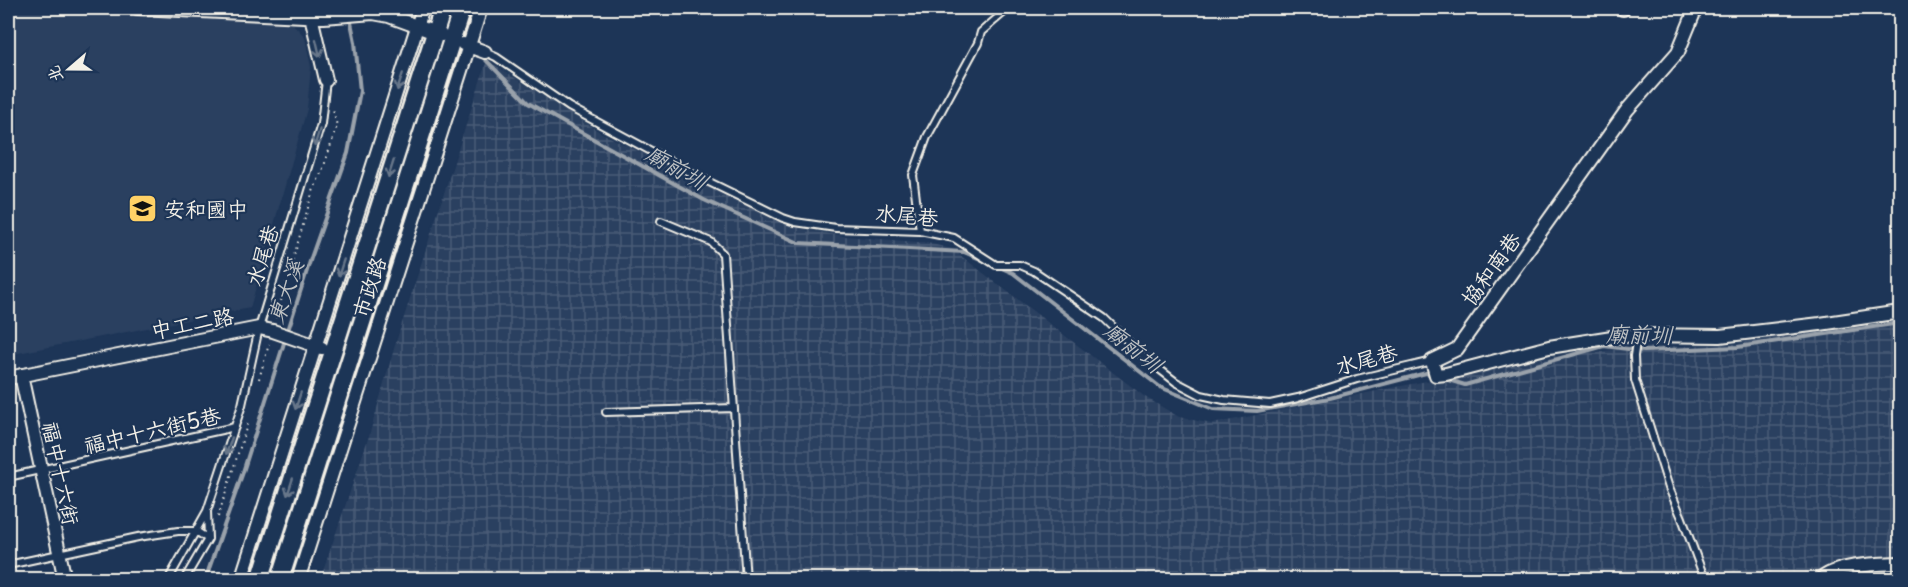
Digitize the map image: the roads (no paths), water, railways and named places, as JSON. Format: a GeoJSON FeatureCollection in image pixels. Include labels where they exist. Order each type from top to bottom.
{"type":"FeatureCollection","features":[{"type":"Feature","properties":{"kind":"street"},"geometry":{"type":"LineString","coordinates":[[138,8],[310,12],[324,17],[370,11]]}},
{"type":"Feature","properties":{"kind":"street","name":"市政路"},"geometry":{"type":"LineString","coordinates":[[241,579],[423,8]]}},
{"type":"Feature","properties":{"kind":"street","name":"市政路"},"geometry":{"type":"LineString","coordinates":[[260,579],[442,8]]}},
{"type":"Feature","properties":{"kind":"street","name":"市政路"},"geometry":{"type":"LineString","coordinates":[[280,579],[462,8]]}},
{"type":"Feature","properties":{"kind":"street","name":"市政路"},"geometry":{"type":"LineString","coordinates":[[298,579],[374,365],[481,8]]}},
{"type":"Feature","properties":{"kind":"street","name":"協和南巷"},"geometry":{"type":"LineString","coordinates":[[1432,361],[1457,349],[1627,110],[1678,52],[1696,8]]}},
{"type":"Feature","properties":{"kind":"street","name":"水尾巷"},"geometry":{"type":"LineString","coordinates":[[370,11],[485,52]]}},
{"type":"Feature","properties":{"kind":"street","name":"水尾巷"},"geometry":{"type":"LineString","coordinates":[[310,12],[326,80]]}},
{"type":"Feature","properties":{"kind":"street"},"geometry":{"type":"LineString","coordinates":[[1432,361],[1436,375],[1446,374],[1549,347],[1637,335],[1720,336],[1900,312]]}},
{"type":"Feature","properties":{"kind":"street","name":"中工二路"},"geometry":{"type":"LineString","coordinates":[[8,378],[259,328],[374,365]]}},
{"type":"Feature","properties":{"kind":"street","name":"福中十六街"},"geometry":{"type":"LineString","coordinates":[[21,375],[65,579]]}},
{"type":"Feature","properties":{"kind":"street"},"geometry":{"type":"LineString","coordinates":[[1820,579],[1825,575],[1848,568],[1900,563]]}},
{"type":"Feature","properties":{"kind":"lane"},"geometry":{"type":"LineString","coordinates":[[920,231],[913,175],[927,137],[978,43],[981,32],[1009,8]]}},
{"type":"Feature","properties":{"kind":"lane","name":"水尾巷"},"geometry":{"type":"LineString","coordinates":[[485,52],[569,106],[705,180],[783,218],[836,228],[920,231],[954,238],[996,265],[1020,265],[1034,271],[1104,318],[1146,358],[1176,382],[1201,395],[1224,400],[1270,404],[1298,398],[1357,379],[1432,361]]}},
{"type":"Feature","properties":{"kind":"lane","name":"水尾巷"},"geometry":{"type":"LineString","coordinates":[[168,579],[207,511],[242,405],[259,328],[321,124],[326,80]]}},
{"type":"Feature","properties":{"kind":"lane"},"geometry":{"type":"LineString","coordinates":[[662,221],[711,242],[723,254],[746,579]]}},
{"type":"Feature","properties":{"kind":"lane"},"geometry":{"type":"LineString","coordinates":[[1637,335],[1634,356],[1635,380],[1669,488],[1705,579]]}},
{"type":"Feature","properties":{"kind":"lane"},"geometry":{"type":"LineString","coordinates":[[606,412],[734,408]]}},
{"type":"Feature","properties":{"kind":"lane","name":"福中十六街5巷"},"geometry":{"type":"LineString","coordinates":[[8,477],[235,427]]}},
{"type":"Feature","properties":{"kind":"lane","name":"水尾巷"},"geometry":{"type":"LineString","coordinates":[[207,511],[208,538]]}},
{"type":"Feature","properties":{"kind":"lane"},"geometry":{"type":"LineString","coordinates":[[8,565],[178,531],[196,531],[208,538],[184,579]]}},
{"type":"Feature","properties":{"kind":"waterway","name":"東大溪"},"geometry":{"type":"LineString","coordinates":[[205,580],[348,153],[360,91],[355,42],[348,8]]}},
{"type":"Feature","properties":{"kind":"waterway","name":"廟前圳"},"geometry":{"type":"LineString","coordinates":[[481,55],[528,103],[704,200],[799,243],[964,252],[987,262]]}},
{"type":"Feature","properties":{"kind":"waterway","name":"廟前圳"},"geometry":{"type":"LineString","coordinates":[[997,266],[1013,273],[1160,387],[1213,409],[1257,411],[1330,398],[1426,373],[1432,375]]}},
{"type":"Feature","properties":{"kind":"waterway","name":"廟前圳"},"geometry":{"type":"LineString","coordinates":[[1445,379],[1465,385],[1604,346],[1644,351],[1738,347],[1900,323]]}},
{"type":"Feature","properties":{"kind":"place","name":"安和國中"},"geometry":{"type":"Point","coordinates":[143,208]}}]}
